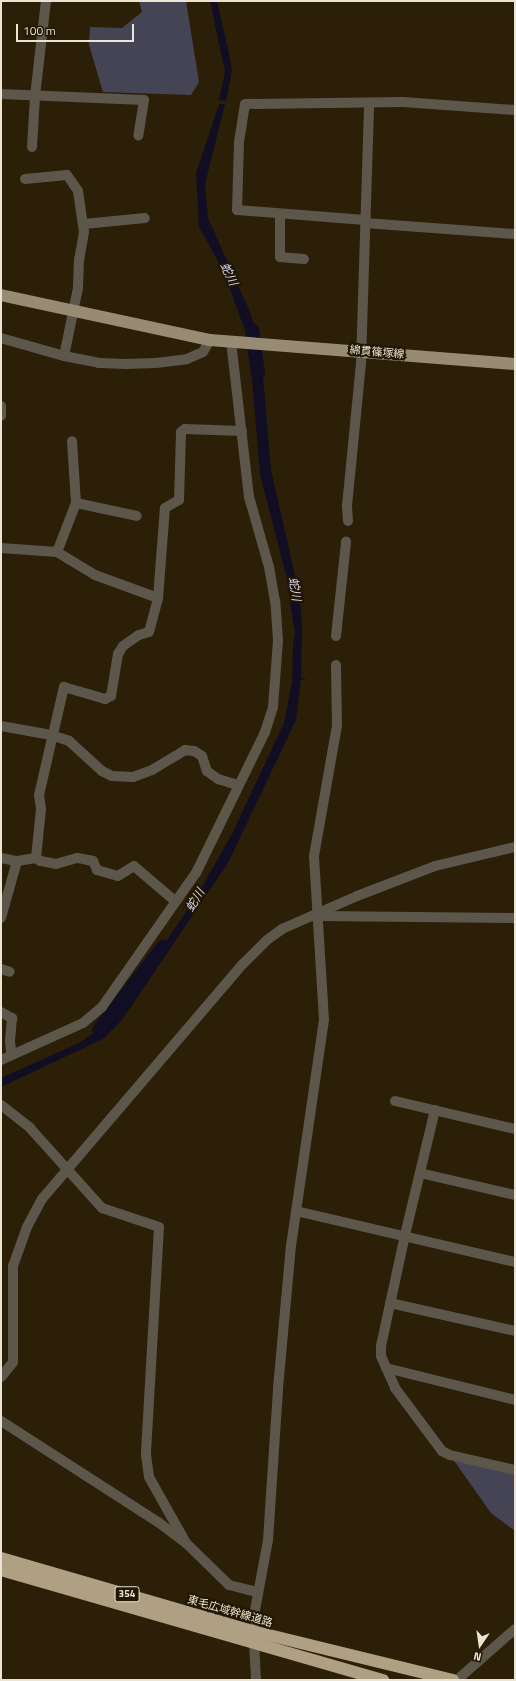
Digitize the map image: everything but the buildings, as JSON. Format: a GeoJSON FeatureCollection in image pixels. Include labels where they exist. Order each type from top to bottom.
{"type":"FeatureCollection","features":[{"type":"Feature","properties":{"kind":"highway","name":"東毛広域幹線道路"},"geometry":{"type":"LineString","coordinates":[[1,1558],[383,1680]]}},
{"type":"Feature","properties":{"kind":"highway","name":"東毛広域幹線道路"},"geometry":{"type":"LineString","coordinates":[[1,1570],[252,1637],[453,1680]]}},
{"type":"Feature","properties":{"kind":"main road","name":"綿貫篠塚線"},"geometry":{"type":"LineString","coordinates":[[1,295],[72,312],[210,340],[515,364]]}},
{"type":"Feature","properties":{"kind":"street"},"geometry":{"type":"LineString","coordinates":[[32,147],[35,96],[46,1]]}},
{"type":"Feature","properties":{"kind":"street"},"geometry":{"type":"LineString","coordinates":[[1,94],[144,100],[138,136]]}},
{"type":"Feature","properties":{"kind":"street"},"geometry":{"type":"LineString","coordinates":[[515,110],[403,102],[369,104],[245,104],[239,142],[236,208],[240,211],[280,215],[515,234]]}},
{"type":"Feature","properties":{"kind":"street"},"geometry":{"type":"LineString","coordinates":[[348,521],[347,506],[361,351],[369,104]]}},
{"type":"Feature","properties":{"kind":"street"},"geometry":{"type":"LineString","coordinates":[[25,179],[66,175],[78,191],[84,224],[79,259],[79,281],[64,356]]}},
{"type":"Feature","properties":{"kind":"street"},"geometry":{"type":"LineString","coordinates":[[280,215],[280,257],[304,259]]}},
{"type":"Feature","properties":{"kind":"street"},"geometry":{"type":"LineString","coordinates":[[84,224],[146,218]]}},
{"type":"Feature","properties":{"kind":"street"},"geometry":{"type":"LineString","coordinates":[[1,338],[64,356],[114,364],[167,362],[187,359],[203,352],[210,340]]}},
{"type":"Feature","properties":{"kind":"street"},"geometry":{"type":"LineString","coordinates":[[1,1060],[76,1026],[94,1014],[196,873],[265,732],[273,707],[278,646],[273,587],[249,497],[235,342]]}},
{"type":"Feature","properties":{"kind":"street"},"geometry":{"type":"LineString","coordinates":[[1,406],[1,416]]}},
{"type":"Feature","properties":{"kind":"street"},"geometry":{"type":"LineString","coordinates":[[36,858],[41,809],[39,795],[64,687],[105,699],[110,696],[118,654],[123,646],[139,635],[149,632],[158,598],[165,508],[179,500],[181,432],[185,429],[242,431]]}},
{"type":"Feature","properties":{"kind":"street"},"geometry":{"type":"LineString","coordinates":[[57,552],[76,503],[72,441]]}},
{"type":"Feature","properties":{"kind":"street"},"geometry":{"type":"LineString","coordinates":[[76,503],[137,516]]}},
{"type":"Feature","properties":{"kind":"street"},"geometry":{"type":"LineString","coordinates":[[336,636],[346,542]]}},
{"type":"Feature","properties":{"kind":"street"},"geometry":{"type":"LineString","coordinates":[[1,548],[57,552],[95,575],[158,598]]}},
{"type":"Feature","properties":{"kind":"street"},"geometry":{"type":"LineString","coordinates":[[256,1680],[252,1637],[258,1592],[269,1533],[278,1388],[296,1211],[318,1059],[324,1000],[314,856],[337,725],[336,665]]}},
{"type":"Feature","properties":{"kind":"street"},"geometry":{"type":"LineString","coordinates":[[1,726],[52,735],[78,747],[102,771],[112,776],[133,777],[152,770],[185,750],[194,751],[202,756],[207,771],[218,779],[238,786]]}},
{"type":"Feature","properties":{"kind":"street"},"geometry":{"type":"LineString","coordinates":[[1,1377],[13,1362],[13,1266],[27,1227],[42,1199],[257,949],[282,929],[318,916],[357,896],[435,866],[515,847]]}},
{"type":"Feature","properties":{"kind":"street"},"geometry":{"type":"LineString","coordinates":[[1,858],[17,860],[36,858],[56,864],[77,858],[94,861],[97,870],[118,876],[134,866],[175,901]]}},
{"type":"Feature","properties":{"kind":"street"},"geometry":{"type":"LineString","coordinates":[[1,918],[17,860]]}},
{"type":"Feature","properties":{"kind":"street"},"geometry":{"type":"LineString","coordinates":[[318,916],[515,918]]}},
{"type":"Feature","properties":{"kind":"street"},"geometry":{"type":"LineString","coordinates":[[1,1012],[12,1018],[10,1041],[11,1051],[14,1054]]}},
{"type":"Feature","properties":{"kind":"street"},"geometry":{"type":"LineString","coordinates":[[395,1101],[515,1129]]}},
{"type":"Feature","properties":{"kind":"street"},"geometry":{"type":"LineString","coordinates":[[1,1105],[30,1128],[67,1171],[102,1208],[159,1227],[146,1455],[149,1477],[186,1543]]}},
{"type":"Feature","properties":{"kind":"street"},"geometry":{"type":"LineString","coordinates":[[435,1110],[405,1235],[381,1346],[386,1368],[395,1388],[442,1451],[450,1456],[515,1470]]}},
{"type":"Feature","properties":{"kind":"street"},"geometry":{"type":"LineString","coordinates":[[420,1173],[515,1196]]}},
{"type":"Feature","properties":{"kind":"street"},"geometry":{"type":"LineString","coordinates":[[296,1211],[405,1235],[515,1262]]}},
{"type":"Feature","properties":{"kind":"street"},"geometry":{"type":"LineString","coordinates":[[390,1304],[515,1331]]}},
{"type":"Feature","properties":{"kind":"street"},"geometry":{"type":"LineString","coordinates":[[386,1368],[515,1400]]}},
{"type":"Feature","properties":{"kind":"street"},"geometry":{"type":"LineString","coordinates":[[1,1421],[186,1543],[229,1585],[258,1592]]}},
{"type":"Feature","properties":{"kind":"street"},"geometry":{"type":"LineString","coordinates":[[457,1680],[515,1629]]}},
{"type":"Feature","properties":{"kind":"shaded area"},"geometry":{"type":"Polygon","coordinates":[[[139,1],[186,1],[199,82],[191,95],[103,92],[89,45],[90,27],[122,28],[142,12],[139,1]]]}},
{"type":"Feature","properties":{"kind":"shaded area"},"geometry":{"type":"Polygon","coordinates":[[[450,1455],[515,1470],[515,1531],[491,1513],[450,1455]]]}},
{"type":"Feature","properties":{"kind":"water"},"geometry":{"type":"Polygon","coordinates":[[[210,1],[217,1],[232,71],[226,101],[219,100],[225,72],[210,1]]]}},
{"type":"Feature","properties":{"kind":"water"},"geometry":{"type":"Polygon","coordinates":[[[219,104],[225,104],[205,184],[208,218],[250,312],[257,337],[247,336],[224,273],[199,226],[196,173],[219,104]]]}},
{"type":"Feature","properties":{"kind":"water"},"geometry":{"type":"Polygon","coordinates":[[[250,354],[261,354],[271,470],[300,598],[302,626],[301,678],[307,679],[301,680],[296,720],[228,863],[122,1020],[103,1039],[1,1087],[1,1078],[79,1043],[103,1027],[134,989],[198,894],[233,832],[284,723],[292,682],[293,643],[295,634],[286,575],[260,474],[250,354]]]}},
{"type":"Feature","properties":{"kind":"waterway","name":"蛇川"},"geometry":{"type":"LineString","coordinates":[[252,330],[258,373]]}},
{"type":"Feature","properties":{"kind":"waterway","name":"蛇川"},"geometry":{"type":"LineString","coordinates":[[99,1030],[163,947]]}}]}
